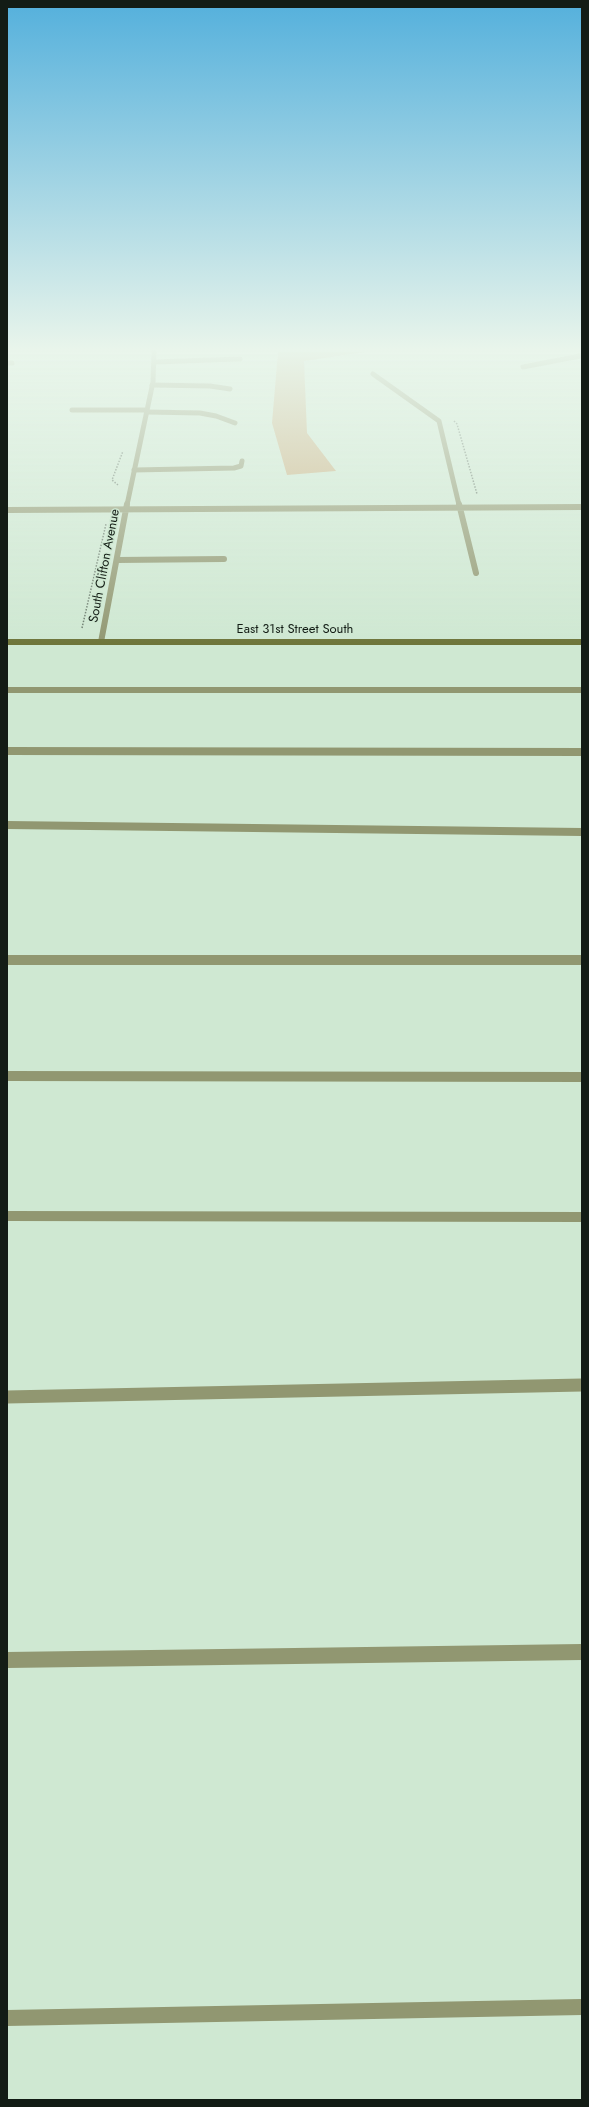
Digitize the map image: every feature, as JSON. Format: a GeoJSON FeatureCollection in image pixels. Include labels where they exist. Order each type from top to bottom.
{"type":"FeatureCollection","features":[{"type":"Feature","properties":{"kind":"street","name":"South Clifton Avenue"},"geometry":{"type":"LineString","coordinates":[[101,642],[138,450]]}},
{"type":"Feature","properties":{"kind":"street"},"geometry":{"type":"LineString","coordinates":[[446,450],[476,573]]}},
{"type":"Feature","properties":{"kind":"street"},"geometry":{"type":"LineString","coordinates":[[134,470],[234,468],[241,466],[242,461]]}},
{"type":"Feature","properties":{"kind":"street"},"geometry":{"type":"LineString","coordinates":[[7,510],[582,508]]}},
{"type":"Feature","properties":{"kind":"street"},"geometry":{"type":"LineString","coordinates":[[117,560],[224,559]]}},
{"type":"Feature","properties":{"kind":"street","name":"East 31st Street South"},"geometry":{"type":"LineString","coordinates":[[7,642],[582,642]]}},
{"type":"Feature","properties":{"kind":"street"},"geometry":{"type":"LineString","coordinates":[[7,690],[582,690]]}},
{"type":"Feature","properties":{"kind":"street"},"geometry":{"type":"LineString","coordinates":[[7,751],[582,752]]}},
{"type":"Feature","properties":{"kind":"street"},"geometry":{"type":"LineString","coordinates":[[7,825],[582,832]]}},
{"type":"Feature","properties":{"kind":"street"},"geometry":{"type":"LineString","coordinates":[[7,960],[582,960]]}},
{"type":"Feature","properties":{"kind":"street"},"geometry":{"type":"LineString","coordinates":[[7,1076],[582,1077]]}},
{"type":"Feature","properties":{"kind":"street"},"geometry":{"type":"LineString","coordinates":[[7,1216],[582,1217]]}},
{"type":"Feature","properties":{"kind":"street"},"geometry":{"type":"LineString","coordinates":[[7,1397],[582,1385]]}},
{"type":"Feature","properties":{"kind":"street"},"geometry":{"type":"LineString","coordinates":[[7,1660],[582,1652]]}},
{"type":"Feature","properties":{"kind":"street"},"geometry":{"type":"LineString","coordinates":[[7,2018],[582,2008]]}},
{"type":"Feature","properties":{"kind":"path"},"geometry":{"type":"LineString","coordinates":[[82,628],[107,522],[112,510],[118,485],[112,480],[123,450]]}},
{"type":"Feature","properties":{"kind":"path"},"geometry":{"type":"LineString","coordinates":[[464,450],[473,484],[483,508]]}},
{"type":"Feature","properties":{"kind":"shaded area"},"geometry":{"type":"Polygon","coordinates":[[[280,450],[320,450],[336,471],[287,475],[280,450]]]}}]}
